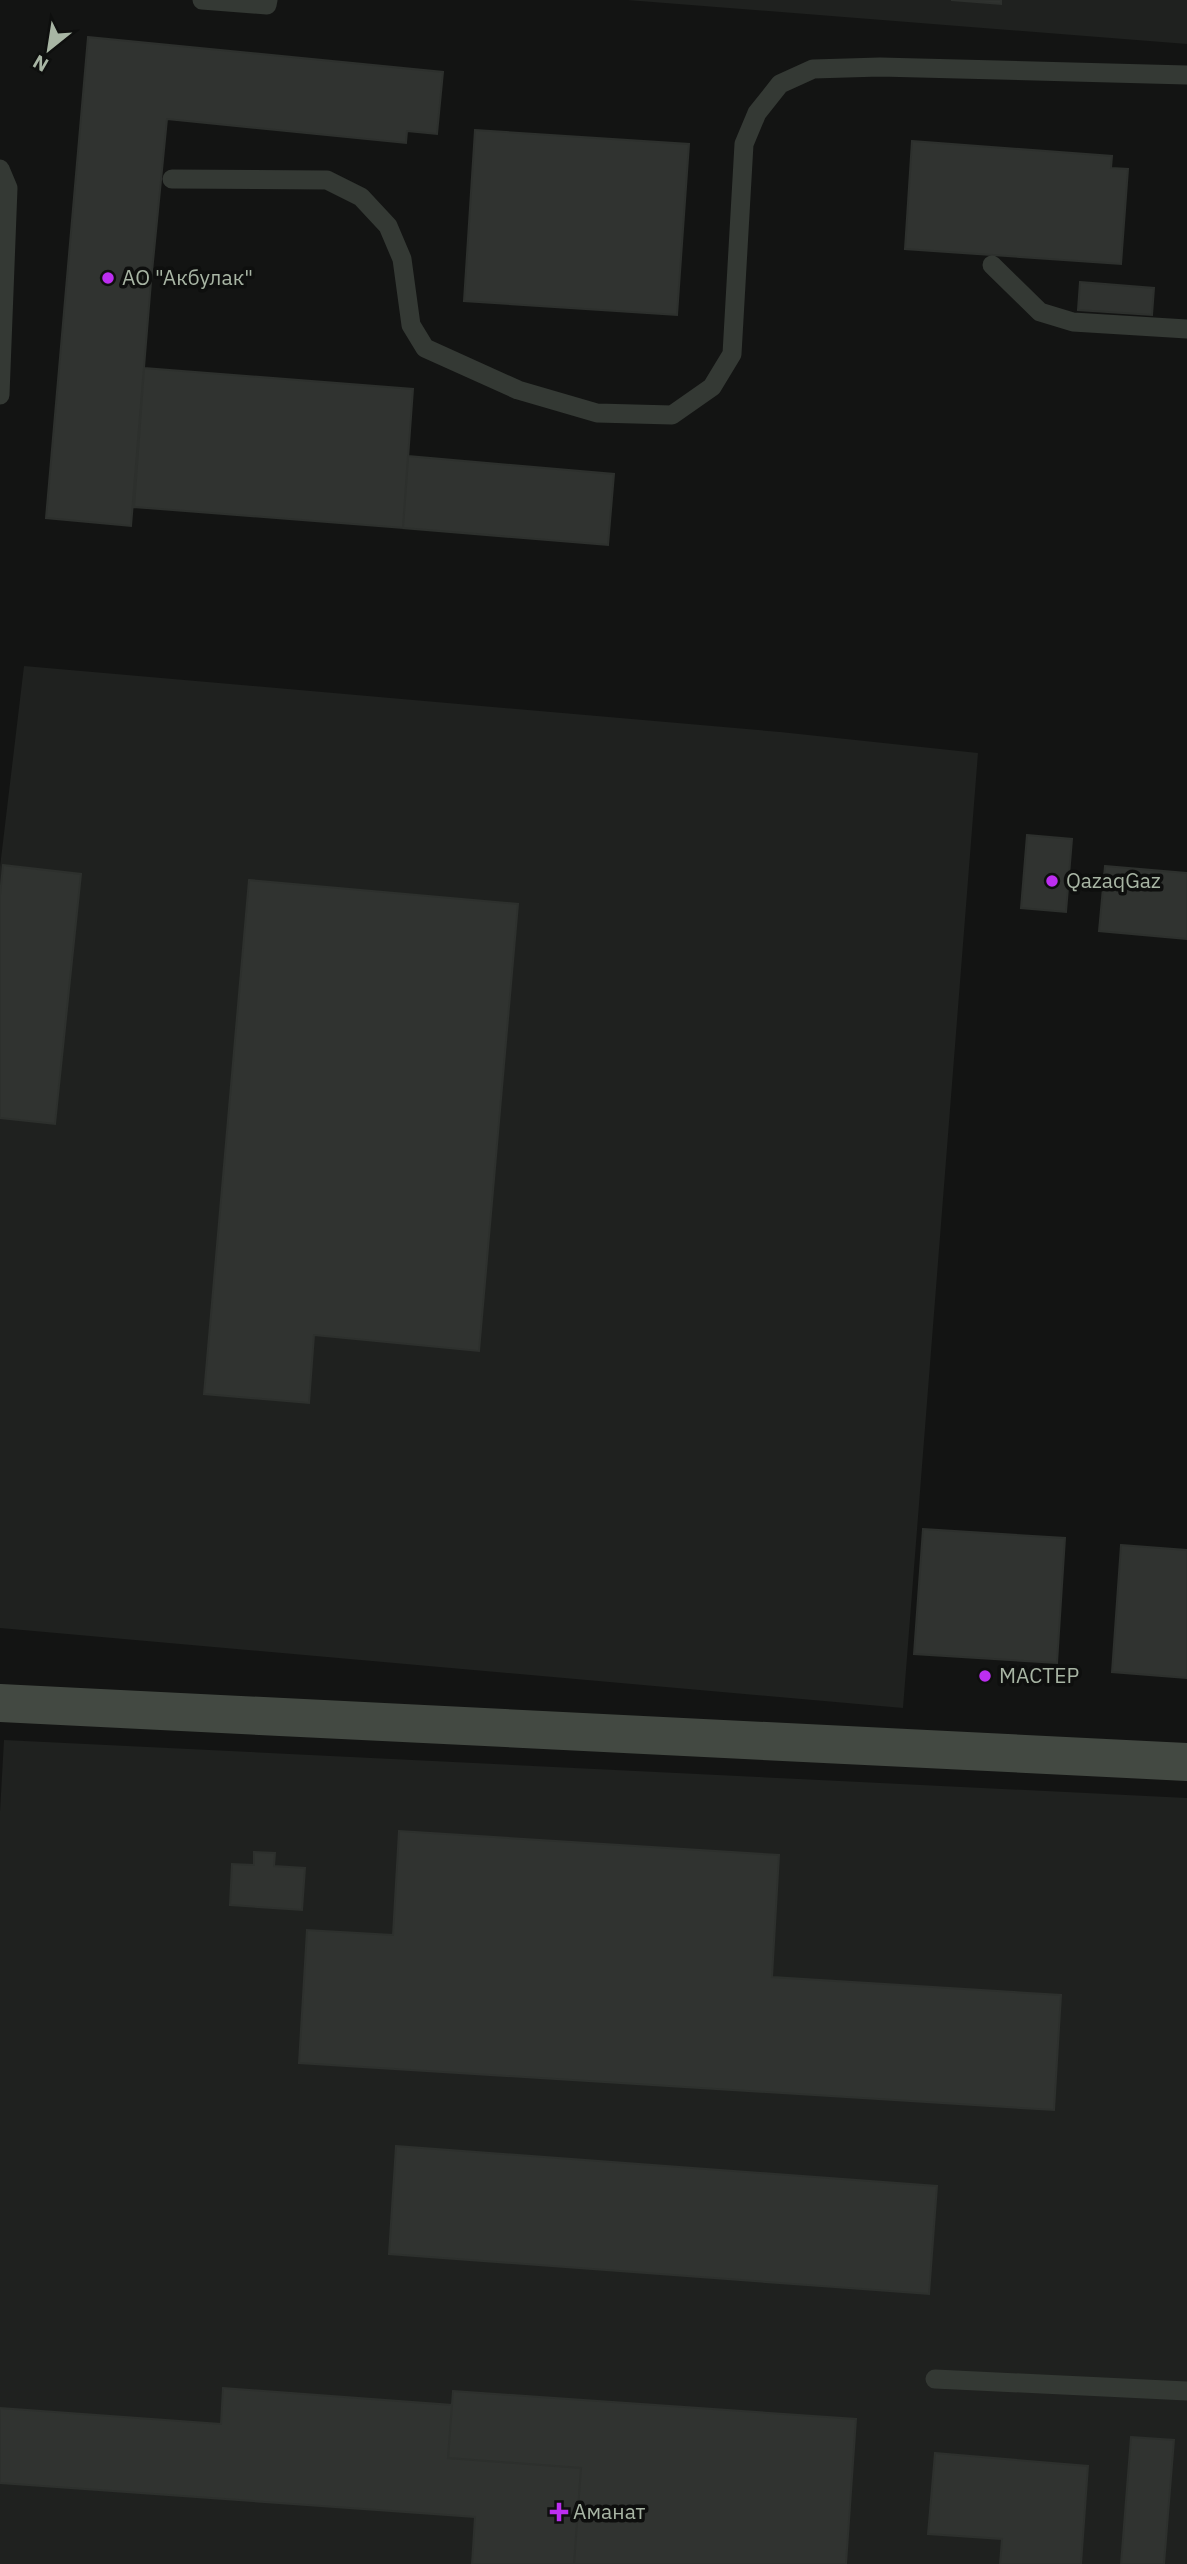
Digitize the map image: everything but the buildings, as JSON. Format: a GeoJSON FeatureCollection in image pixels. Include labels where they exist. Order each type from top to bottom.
{"type":"FeatureCollection","features":[{"type":"Feature","properties":{"kind":"street"},"geometry":{"type":"LineString","coordinates":[[0,1703],[1187,1762]]}},
{"type":"Feature","properties":{"kind":"lane"},"geometry":{"type":"LineString","coordinates":[[202,0],[267,5],[268,0]]}},
{"type":"Feature","properties":{"kind":"lane"},"geometry":{"type":"LineString","coordinates":[[172,179],[327,180],[361,197],[388,226],[402,259],[411,326],[425,348],[518,390],[597,412],[672,415],[712,387],[732,354],[744,144],[757,113],[780,84],[813,69],[826,68],[1187,75]]}},
{"type":"Feature","properties":{"kind":"lane"},"geometry":{"type":"LineString","coordinates":[[0,169],[8,188],[0,395]]}},
{"type":"Feature","properties":{"kind":"lane"},"geometry":{"type":"LineString","coordinates":[[992,265],[1040,312],[1073,322],[1187,329]]}},
{"type":"Feature","properties":{"kind":"lane"},"geometry":{"type":"LineString","coordinates":[[935,2379],[1187,2391]]}},
{"type":"Feature","properties":{"kind":"shaded area"},"geometry":{"type":"Polygon","coordinates":[[[627,0],[1187,0],[1187,44],[627,0]]]}},
{"type":"Feature","properties":{"kind":"shaded area"},"geometry":{"type":"Polygon","coordinates":[[[24,666],[780,732],[978,753],[903,1708],[0,1628],[0,867],[24,666]]]}},
{"type":"Feature","properties":{"kind":"shaded area"},"geometry":{"type":"Polygon","coordinates":[[[4,1740],[1187,1798],[1187,2564],[0,2564],[0,1812],[4,1740]]]}},
{"type":"Feature","properties":{"kind":"place","name":"АО \"Акбулак\""},"geometry":{"type":"Point","coordinates":[108,278]}},
{"type":"Feature","properties":{"kind":"place","name":"QazaqGaz"},"geometry":{"type":"Point","coordinates":[1052,881]}},
{"type":"Feature","properties":{"kind":"place","name":"МАСТЕР"},"geometry":{"type":"Point","coordinates":[985,1676]}},
{"type":"Feature","properties":{"kind":"place","name":"Аманат"},"geometry":{"type":"Point","coordinates":[559,2512]}}]}
